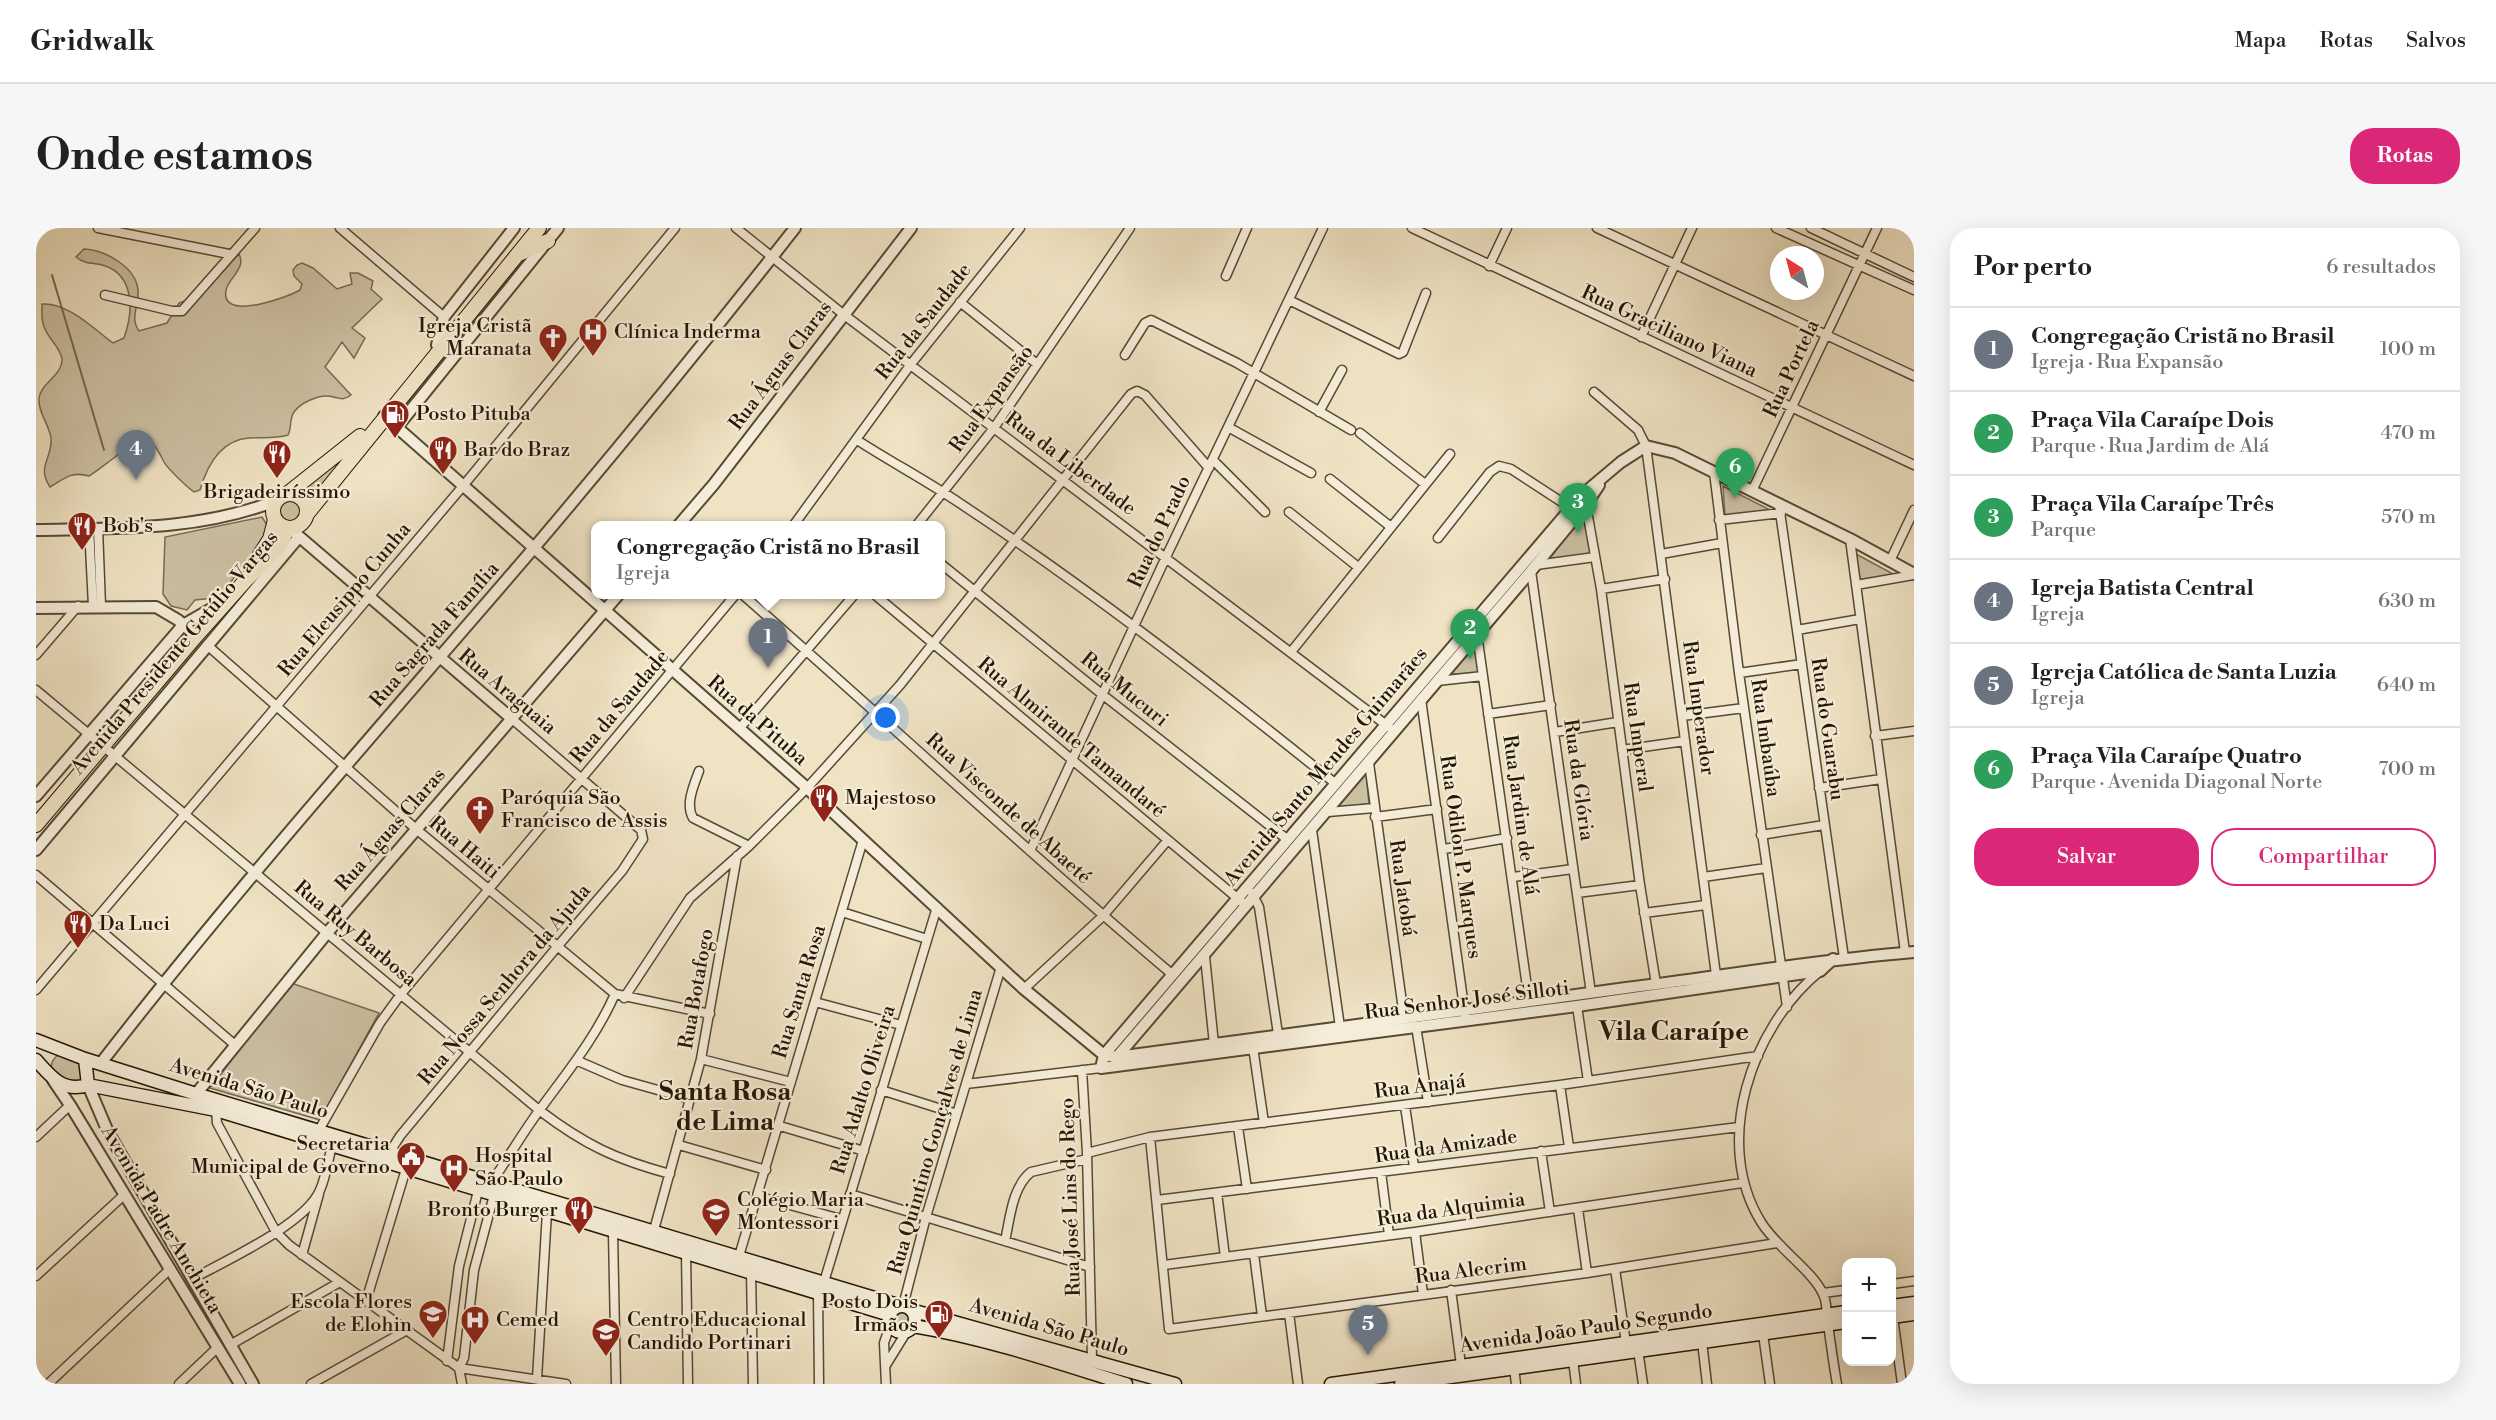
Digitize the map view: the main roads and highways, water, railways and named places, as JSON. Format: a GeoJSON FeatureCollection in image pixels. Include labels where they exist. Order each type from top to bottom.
{"type":"FeatureCollection","features":[{"type":"Feature","properties":{"kind":"main road"},"geometry":{"type":"LineString","coordinates":[[533,228],[364,432],[282,497],[273,510],[275,520],[293,531],[299,526],[384,416],[539,228]]}},
{"type":"Feature","properties":{"kind":"main road"},"geometry":{"type":"LineString","coordinates":[[516,255],[548,241]]}},
{"type":"Feature","properties":{"kind":"main road"},"geometry":{"type":"LineString","coordinates":[[282,497],[299,497],[304,501],[307,514]]}},
{"type":"Feature","properties":{"kind":"main road","name":"Avenida Presidente Getúlio Vargas"},"geometry":{"type":"LineString","coordinates":[[245,581],[270,539],[275,520]]}},
{"type":"Feature","properties":{"kind":"main road","name":"Avenida Presidente Getúlio Vargas"},"geometry":{"type":"LineString","coordinates":[[36,825],[102,746],[202,640],[231,597],[293,531]]}},
{"type":"Feature","properties":{"kind":"main road","name":"Avenida São Paulo"},"geometry":{"type":"LineString","coordinates":[[36,1040],[85,1059],[196,1094],[739,1256],[821,1287],[890,1320],[897,1331],[910,1328],[962,1335],[1126,1384]]}},
{"type":"Feature","properties":{"kind":"main road"},"geometry":{"type":"LineString","coordinates":[[49,1075],[48,1061],[54,1053],[60,1050]]}},
{"type":"Feature","properties":{"kind":"main road"},"geometry":{"type":"LineString","coordinates":[[85,1059],[88,1085]]}},
{"type":"Feature","properties":{"kind":"main road","name":"Avenida São Paulo"},"geometry":{"type":"LineString","coordinates":[[36,1060],[49,1075],[61,1085],[69,1088],[88,1085],[216,1110],[613,1232],[751,1271],[905,1307],[1175,1384]]}},
{"type":"Feature","properties":{"kind":"main road"},"geometry":{"type":"LineString","coordinates":[[1894,1312],[1914,1303]]}},
{"type":"Feature","properties":{"kind":"main road"},"geometry":{"type":"LineString","coordinates":[[890,1320],[893,1310],[905,1307],[915,1320],[910,1328]]}},
{"type":"Feature","properties":{"kind":"main road"},"geometry":{"type":"LineString","coordinates":[[1896,1313],[1914,1314]]}},
{"type":"Feature","properties":{"kind":"main road","name":"Avenida João Paulo Segundo"},"geometry":{"type":"LineString","coordinates":[[1331,1384],[1514,1368],[1763,1334],[1828,1320],[1842,1314]]}},
{"type":"Feature","properties":{"kind":"main road","name":"Avenida João Paulo Segundo"},"geometry":{"type":"LineString","coordinates":[[1401,1384],[1626,1342],[1828,1320],[1842,1322]]}},
{"type":"Feature","properties":{"kind":"waterway"},"geometry":{"type":"LineString","coordinates":[[52,275],[104,450]]}},
{"type":"Feature","properties":{"kind":"place","name":"Clínica Inderma"},"geometry":{"type":"Point","coordinates":[593,358]}},
{"type":"Feature","properties":{"kind":"place","name":"Igreja Cristã Maranata"},"geometry":{"type":"Point","coordinates":[553,364]}},
{"type":"Feature","properties":{"kind":"place","name":"Posto Pituba"},"geometry":{"type":"Point","coordinates":[395,440]}},
{"type":"Feature","properties":{"kind":"place","name":"Bar do Braz"},"geometry":{"type":"Point","coordinates":[443,476]}},
{"type":"Feature","properties":{"kind":"place","name":"Igreja Batista Central"},"geometry":{"type":"Point","coordinates":[136,480]}},
{"type":"Feature","properties":{"kind":"place","name":"Brigadeiríssimo"},"geometry":{"type":"Point","coordinates":[277,480]}},
{"type":"Feature","properties":{"kind":"place","name":"Praça Vila Caraípe Quatro"},"geometry":{"type":"Point","coordinates":[1735,498]}},
{"type":"Feature","properties":{"kind":"place","name":"Praça Vila Caraípe Três"},"geometry":{"type":"Point","coordinates":[1578,533]}},
{"type":"Feature","properties":{"kind":"place","name":"Bob's"},"geometry":{"type":"Point","coordinates":[82,552]}},
{"type":"Feature","properties":{"kind":"place","name":"Praça Vila Caraípe Dois"},"geometry":{"type":"Point","coordinates":[1470,659]}},
{"type":"Feature","properties":{"kind":"place","name":"Congregação Cristã no Brasil"},"geometry":{"type":"Point","coordinates":[768,668]}},
{"type":"Feature","properties":{"kind":"place","name":"Majestoso"},"geometry":{"type":"Point","coordinates":[824,824]}},
{"type":"Feature","properties":{"kind":"place","name":"Paróquia São Francisco de Assis"},"geometry":{"type":"Point","coordinates":[480,836]}},
{"type":"Feature","properties":{"kind":"place","name":"Da Luci"},"geometry":{"type":"Point","coordinates":[78,950]}},
{"type":"Feature","properties":{"kind":"place","name":"Secretaria Municipal de Governo"},"geometry":{"type":"Point","coordinates":[411,1182]}},
{"type":"Feature","properties":{"kind":"place","name":"Hospital São Paulo"},"geometry":{"type":"Point","coordinates":[454,1194]}},
{"type":"Feature","properties":{"kind":"place","name":"Bronto Burger"},"geometry":{"type":"Point","coordinates":[579,1236]}},
{"type":"Feature","properties":{"kind":"place","name":"Colégio Maria Montessori"},"geometry":{"type":"Point","coordinates":[716,1238]}},
{"type":"Feature","properties":{"kind":"place","name":"Escola Flores de Elohin"},"geometry":{"type":"Point","coordinates":[433,1340]}},
{"type":"Feature","properties":{"kind":"place","name":"Posto Dois Irmãos"},"geometry":{"type":"Point","coordinates":[939,1340]}},
{"type":"Feature","properties":{"kind":"place","name":"Cemed"},"geometry":{"type":"Point","coordinates":[475,1346]}},
{"type":"Feature","properties":{"kind":"place","name":"Igreja Católica de Santa Luzia"},"geometry":{"type":"Point","coordinates":[1368,1355]}},
{"type":"Feature","properties":{"kind":"place","name":"Centro Educacional Candido Portinari"},"geometry":{"type":"Point","coordinates":[606,1358]}},
{"type":"Feature","properties":{"kind":"district","name":"Vila Caraípe"},"geometry":{"type":"Point","coordinates":[1674,1032]}},
{"type":"Feature","properties":{"kind":"district","name":"Santa Rosa de Lima"},"geometry":{"type":"Point","coordinates":[725,1107]}}]}
